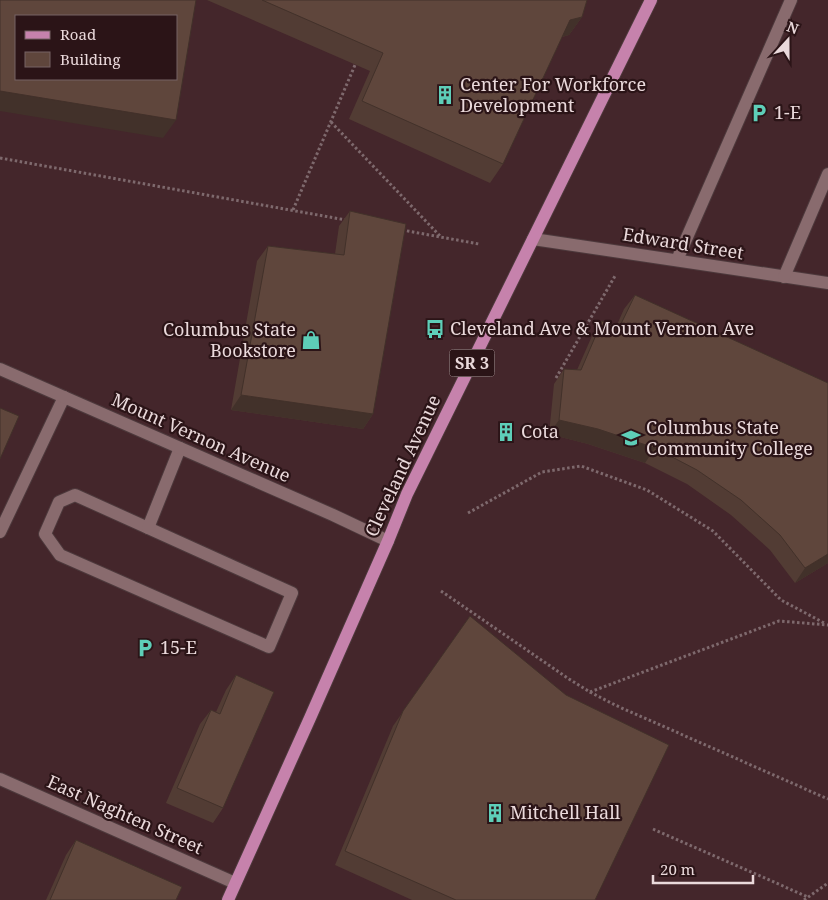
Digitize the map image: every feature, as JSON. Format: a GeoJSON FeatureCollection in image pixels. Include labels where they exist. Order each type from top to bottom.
{"type":"FeatureCollection","features":[{"type":"Feature","properties":{"kind":"main road","name":"Cleveland Avenue"},"geometry":{"type":"LineString","coordinates":[[228,900],[388,541],[407,494],[651,0]]}},
{"type":"Feature","properties":{"kind":"main road"},"geometry":{"type":"LineString","coordinates":[[676,260],[792,0]]}},
{"type":"Feature","properties":{"kind":"main road"},"geometry":{"type":"LineString","coordinates":[[784,277],[828,174]]}},
{"type":"Feature","properties":{"kind":"main road","name":"Edward Street"},"geometry":{"type":"LineString","coordinates":[[533,239],[828,283]]}},
{"type":"Feature","properties":{"kind":"main road","name":"Mount Vernon Avenue"},"geometry":{"type":"LineString","coordinates":[[0,369],[388,541]]}},
{"type":"Feature","properties":{"kind":"main road"},"geometry":{"type":"LineString","coordinates":[[0,532],[64,397]]}},
{"type":"Feature","properties":{"kind":"main road"},"geometry":{"type":"LineString","coordinates":[[148,528],[180,448]]}},
{"type":"Feature","properties":{"kind":"main road"},"geometry":{"type":"LineString","coordinates":[[74,495],[148,528],[292,593],[269,647],[60,555],[45,534],[59,502],[74,495]]}},
{"type":"Feature","properties":{"kind":"main road","name":"East Naghten Street"},"geometry":{"type":"LineString","coordinates":[[0,779],[235,883]]}},
{"type":"Feature","properties":{"kind":"path"},"geometry":{"type":"LineString","coordinates":[[293,210],[355,65]]}},
{"type":"Feature","properties":{"kind":"path"},"geometry":{"type":"LineString","coordinates":[[331,122],[441,237]]}},
{"type":"Feature","properties":{"kind":"path"},"geometry":{"type":"LineString","coordinates":[[0,158],[352,221]]}},
{"type":"Feature","properties":{"kind":"path"},"geometry":{"type":"LineString","coordinates":[[402,230],[479,244]]}},
{"type":"Feature","properties":{"kind":"path"},"geometry":{"type":"LineString","coordinates":[[556,378],[616,273]]}},
{"type":"Feature","properties":{"kind":"path"},"geometry":{"type":"LineString","coordinates":[[468,512],[542,472],[581,466],[647,490],[713,531],[781,600],[828,625]]}},
{"type":"Feature","properties":{"kind":"path"},"geometry":{"type":"LineString","coordinates":[[440,591],[590,692],[615,705],[828,799]]}},
{"type":"Feature","properties":{"kind":"path"},"geometry":{"type":"LineString","coordinates":[[590,692],[779,621],[828,625]]}},
{"type":"Feature","properties":{"kind":"path"},"geometry":{"type":"LineString","coordinates":[[653,829],[806,899],[828,883]]}},
{"type":"Feature","properties":{"kind":"shaded area"},"geometry":{"type":"Polygon","coordinates":[[[0,0],[828,0],[828,900],[0,900],[0,0]]]}},
{"type":"Feature","properties":{"kind":"building"},"geometry":{"type":"Polygon","coordinates":[[[0,0],[196,0],[176,120],[0,91],[0,0]]]}},
{"type":"Feature","properties":{"kind":"building","name":"Center For Workforce Development"},"geometry":{"type":"Polygon","coordinates":[[[262,0],[587,0],[582,17],[570,20],[503,164],[362,101],[383,53],[262,0]]]}},
{"type":"Feature","properties":{"kind":"building","name":"Columbus State Bookstore"},"geometry":{"type":"Polygon","coordinates":[[[350,211],[406,224],[373,414],[241,395],[268,246],[344,255],[350,211]]]}},
{"type":"Feature","properties":{"kind":"building"},"geometry":{"type":"Polygon","coordinates":[[[635,295],[828,383],[828,554],[805,568],[780,535],[741,500],[697,470],[655,448],[598,429],[559,420],[564,369],[581,370],[602,321],[619,328],[635,295]]]}},
{"type":"Feature","properties":{"kind":"building"},"geometry":{"type":"Polygon","coordinates":[[[0,408],[19,416],[0,459],[0,408]]]}},
{"type":"Feature","properties":{"kind":"building","name":"Mitchell Hall"},"geometry":{"type":"Polygon","coordinates":[[[470,616],[566,695],[669,745],[595,900],[456,900],[345,851],[403,711],[470,616]]]}},
{"type":"Feature","properties":{"kind":"building"},"geometry":{"type":"Polygon","coordinates":[[[236,675],[274,692],[223,808],[177,788],[211,710],[220,714],[236,675]]]}},
{"type":"Feature","properties":{"kind":"building"},"geometry":{"type":"Polygon","coordinates":[[[76,840],[182,887],[176,900],[50,900],[76,840]]]}},
{"type":"Feature","properties":{"kind":"place","name":"Center For Workforce Development"},"geometry":{"type":"Point","coordinates":[445,95]}},
{"type":"Feature","properties":{"kind":"place","name":"1-E"},"geometry":{"type":"Point","coordinates":[759,113]}},
{"type":"Feature","properties":{"kind":"place","name":"Cleveland Ave & Mount Vernon Ave"},"geometry":{"type":"Point","coordinates":[435,329]}},
{"type":"Feature","properties":{"kind":"place","name":"Columbus State Bookstore"},"geometry":{"type":"Point","coordinates":[311,340]}},
{"type":"Feature","properties":{"kind":"place","name":"Cota"},"geometry":{"type":"Point","coordinates":[506,432]}},
{"type":"Feature","properties":{"kind":"place","name":"Columbus State Community College"},"geometry":{"type":"Point","coordinates":[631,438]}},
{"type":"Feature","properties":{"kind":"place","name":"15-E"},"geometry":{"type":"Point","coordinates":[145,648]}},
{"type":"Feature","properties":{"kind":"place","name":"Mitchell Hall"},"geometry":{"type":"Point","coordinates":[495,813]}}]}
